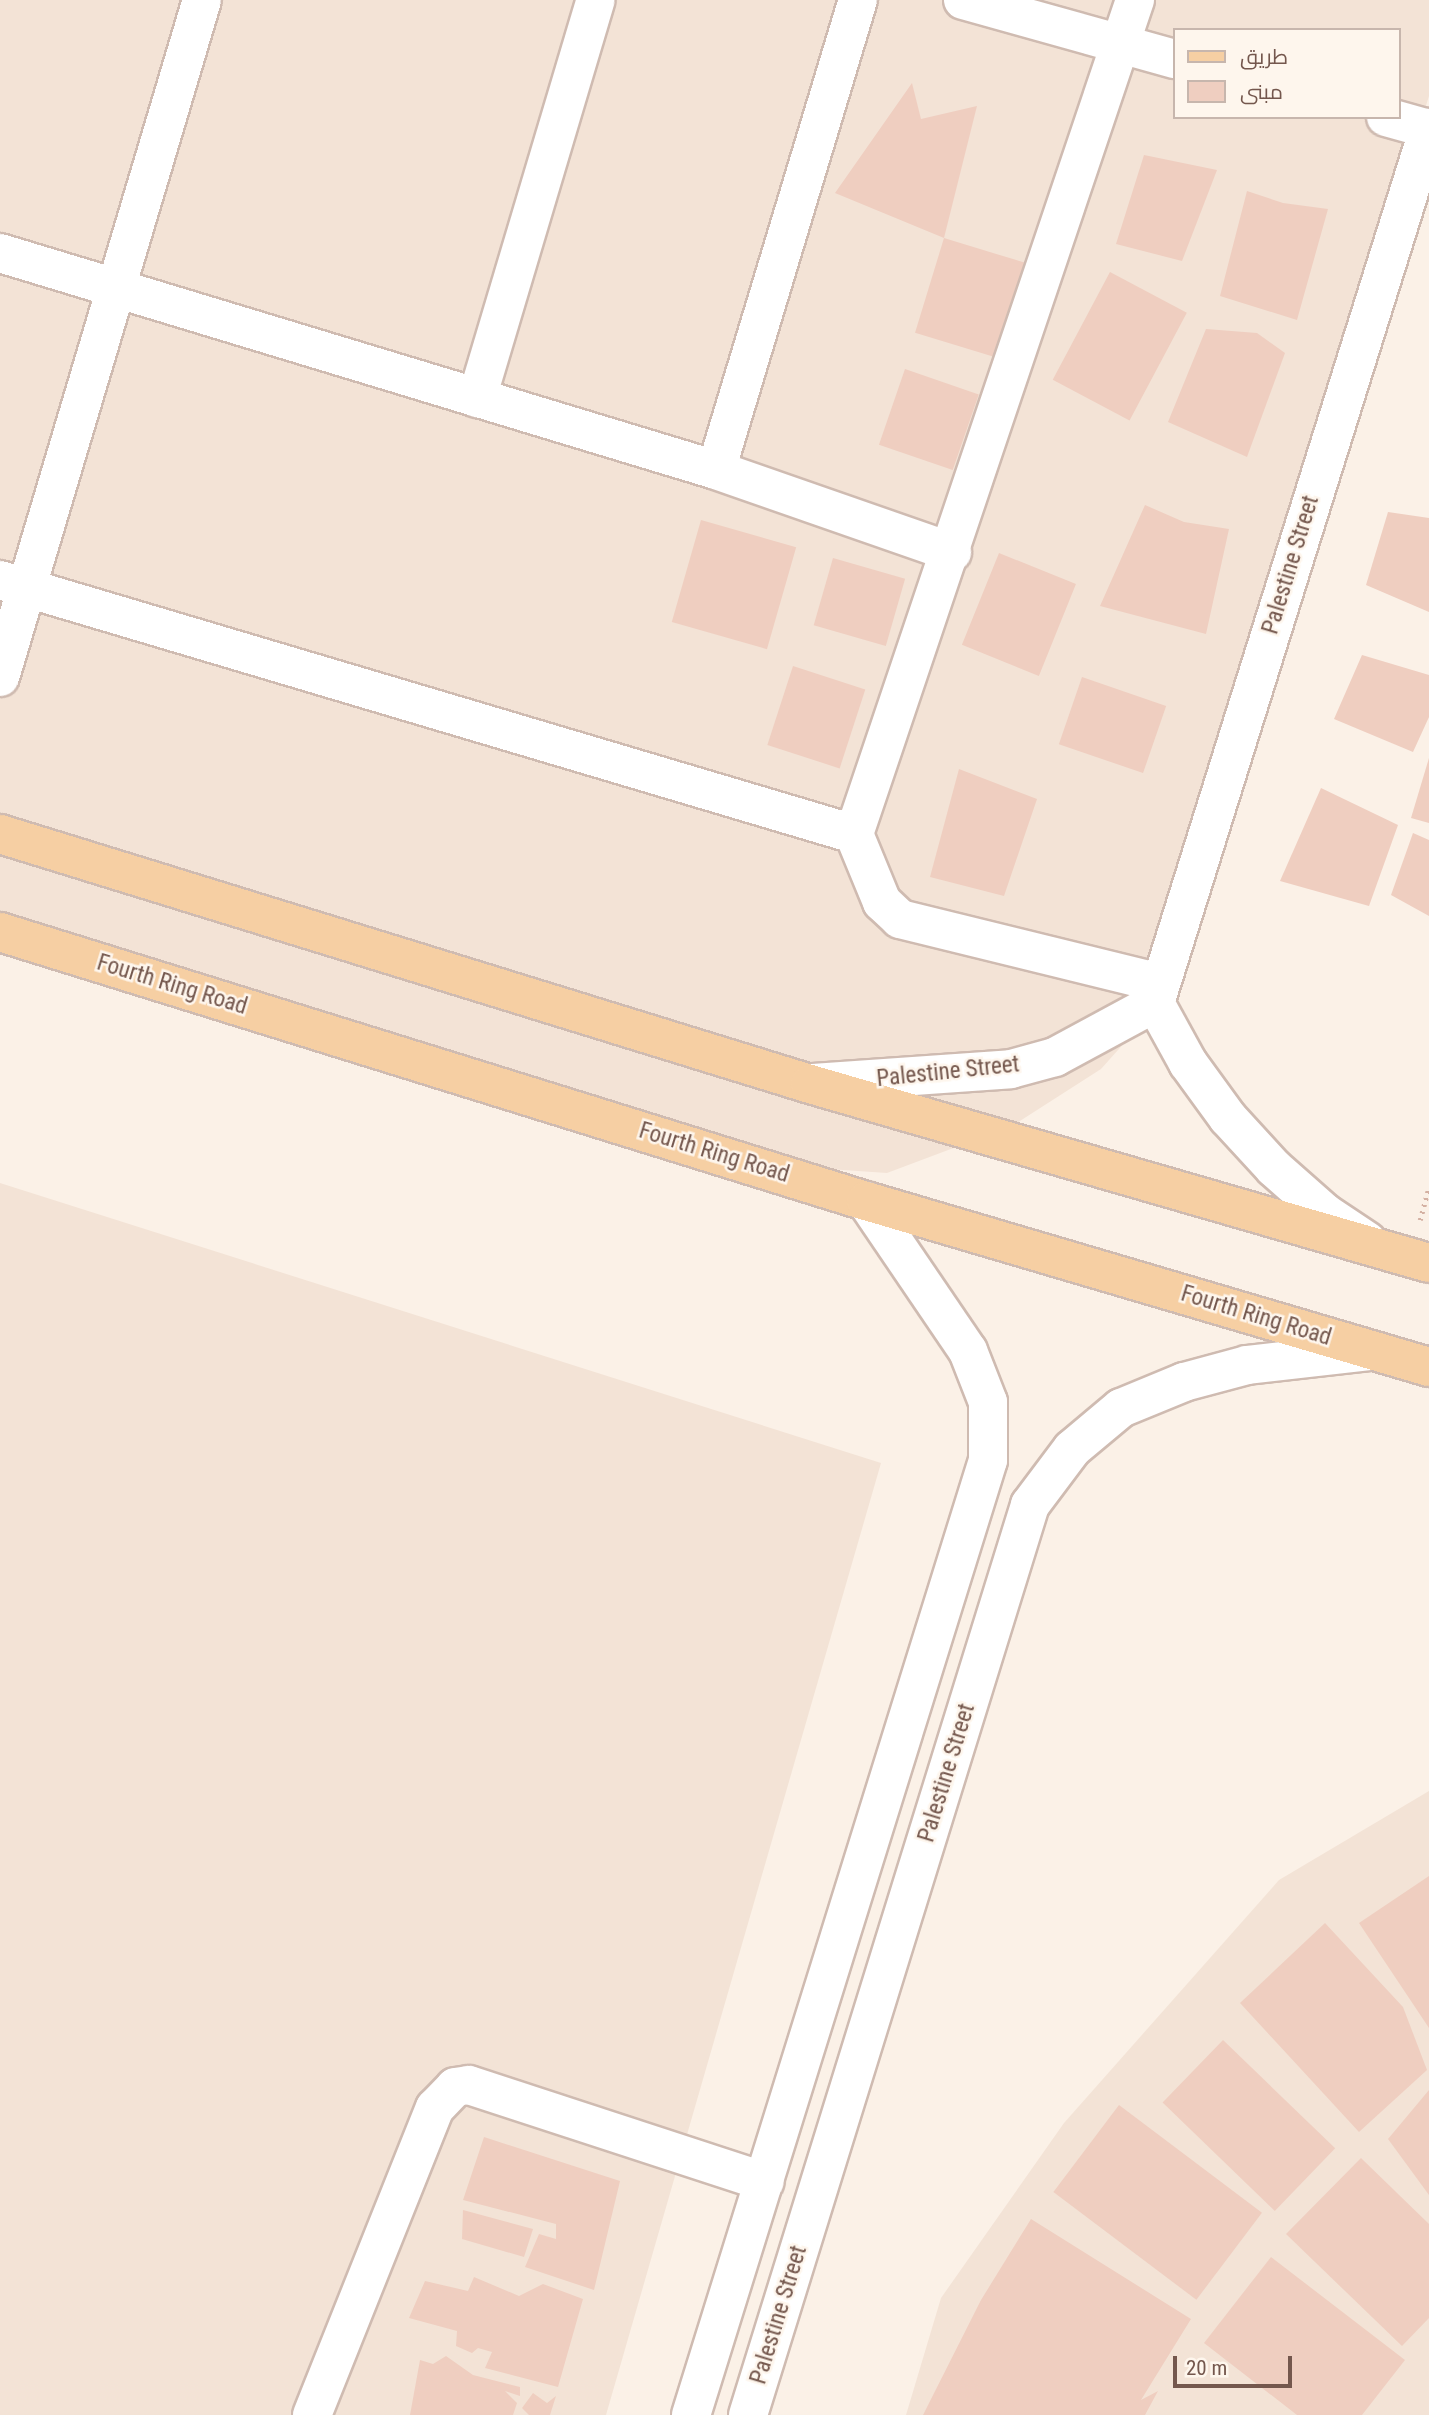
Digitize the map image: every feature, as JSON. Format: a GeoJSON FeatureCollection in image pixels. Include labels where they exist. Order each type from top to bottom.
{"type":"FeatureCollection","features":[{"type":"Feature","properties":{"kind":"main road"},"geometry":{"type":"LineString","coordinates":[[0,834],[810,1084],[1429,1263]]}},
{"type":"Feature","properties":{"kind":"main road","name":"Fourth Ring Road"},"geometry":{"type":"LineString","coordinates":[[0,932],[866,1200],[1429,1367]]}},
{"type":"Feature","properties":{"kind":"street"},"geometry":{"type":"LineString","coordinates":[[0,677],[14,584],[118,288],[202,0]]}},
{"type":"Feature","properties":{"kind":"street"},"geometry":{"type":"LineString","coordinates":[[478,398],[596,0]]}},
{"type":"Feature","properties":{"kind":"street"},"geometry":{"type":"LineString","coordinates":[[716,470],[858,0]]}},
{"type":"Feature","properties":{"kind":"street"},"geometry":{"type":"LineString","coordinates":[[963,0],[1174,59]]}},
{"type":"Feature","properties":{"kind":"street"},"geometry":{"type":"LineString","coordinates":[[1136,0],[952,552],[854,834],[882,902],[900,919],[1158,993],[1188,1063],[1228,1118],[1265,1158],[1325,1213],[1382,1251]]}},
{"type":"Feature","properties":{"kind":"street"},"geometry":{"type":"LineString","coordinates":[[1394,119],[1429,128]]}},
{"type":"Feature","properties":{"kind":"street","name":"Palestine Street"},"geometry":{"type":"LineString","coordinates":[[810,1084],[1011,1069],[1055,1057],[1158,993],[1429,128]]}},
{"type":"Feature","properties":{"kind":"street"},"geometry":{"type":"LineString","coordinates":[[0,253],[716,470],[952,552]]}},
{"type":"Feature","properties":{"kind":"street"},"geometry":{"type":"LineString","coordinates":[[14,584],[854,834]]}},
{"type":"Feature","properties":{"kind":"street"},"geometry":{"type":"LineString","coordinates":[[691,2415],[988,1460],[988,1402],[968,1351],[866,1200]]}},
{"type":"Feature","properties":{"kind":"street","name":"Palestine Street"},"geometry":{"type":"LineString","coordinates":[[748,2415],[1030,1505],[1072,1449],[1121,1408],[1184,1382],[1247,1365],[1370,1351]]}},
{"type":"Feature","properties":{"kind":"street"},"geometry":{"type":"LineString","coordinates":[[312,2415],[435,2108],[455,2087],[470,2085],[765,2182]]}},
{"type":"Feature","properties":{"kind":"shaded area"},"geometry":{"type":"Polygon","coordinates":[[[0,0],[1429,0],[1429,96],[1143,1022],[1101,1069],[1012,1126],[887,1173],[771,1165],[0,927],[0,0]]]}},
{"type":"Feature","properties":{"kind":"shaded area"},"geometry":{"type":"Polygon","coordinates":[[[0,1183],[881,1463],[606,2415],[0,2415],[0,1183]]]}},
{"type":"Feature","properties":{"kind":"shaded area"},"geometry":{"type":"Polygon","coordinates":[[[1429,1791],[1429,2415],[906,2415],[941,2298],[1064,2123],[1279,1880],[1429,1791]]]}},
{"type":"Feature","properties":{"kind":"building"},"geometry":{"type":"Polygon","coordinates":[[[912,83],[921,119],[977,106],[944,238],[835,193],[912,83]]]}},
{"type":"Feature","properties":{"kind":"building"},"geometry":{"type":"Polygon","coordinates":[[[1144,155],[1217,170],[1182,261],[1116,244],[1144,155]]]}},
{"type":"Feature","properties":{"kind":"building"},"geometry":{"type":"Polygon","coordinates":[[[1247,191],[1283,203],[1328,209],[1297,320],[1220,296],[1247,191]]]}},
{"type":"Feature","properties":{"kind":"building"},"geometry":{"type":"Polygon","coordinates":[[[944,238],[1024,263],[995,357],[915,333],[944,238]]]}},
{"type":"Feature","properties":{"kind":"building"},"geometry":{"type":"Polygon","coordinates":[[[1110,272],[1187,313],[1130,421],[1053,380],[1110,272]]]}},
{"type":"Feature","properties":{"kind":"building"},"geometry":{"type":"Polygon","coordinates":[[[1206,329],[1257,333],[1285,353],[1247,457],[1168,422],[1206,329]]]}},
{"type":"Feature","properties":{"kind":"building"},"geometry":{"type":"Polygon","coordinates":[[[905,369],[979,394],[953,470],[879,445],[905,369]]]}},
{"type":"Feature","properties":{"kind":"building"},"geometry":{"type":"Polygon","coordinates":[[[1145,505],[1184,522],[1229,529],[1206,634],[1100,606],[1145,505]]]}},
{"type":"Feature","properties":{"kind":"building"},"geometry":{"type":"Polygon","coordinates":[[[1388,512],[1429,518],[1429,612],[1366,585],[1388,512]]]}},
{"type":"Feature","properties":{"kind":"building"},"geometry":{"type":"Polygon","coordinates":[[[701,520],[796,547],[767,649],[672,622],[701,520]]]}},
{"type":"Feature","properties":{"kind":"building"},"geometry":{"type":"Polygon","coordinates":[[[999,553],[1076,584],[1039,676],[962,645],[999,553]]]}},
{"type":"Feature","properties":{"kind":"building"},"geometry":{"type":"Polygon","coordinates":[[[833,558],[905,579],[886,646],[814,625],[833,558]]]}},
{"type":"Feature","properties":{"kind":"building"},"geometry":{"type":"Polygon","coordinates":[[[1362,655],[1429,675],[1429,717],[1413,752],[1334,719],[1362,655]]]}},
{"type":"Feature","properties":{"kind":"building"},"geometry":{"type":"Polygon","coordinates":[[[793,666],[865,689],[840,768],[767,745],[793,666]]]}},
{"type":"Feature","properties":{"kind":"building"},"geometry":{"type":"Polygon","coordinates":[[[1082,677],[1166,706],[1143,773],[1059,744],[1082,677]]]}},
{"type":"Feature","properties":{"kind":"building"},"geometry":{"type":"Polygon","coordinates":[[[1429,758],[1429,823],[1411,818],[1429,758]]]}},
{"type":"Feature","properties":{"kind":"building"},"geometry":{"type":"Polygon","coordinates":[[[959,769],[1037,799],[1004,896],[930,877],[959,769]]]}},
{"type":"Feature","properties":{"kind":"building"},"geometry":{"type":"Polygon","coordinates":[[[1321,788],[1398,825],[1369,906],[1280,881],[1321,788]]]}},
{"type":"Feature","properties":{"kind":"building"},"geometry":{"type":"Polygon","coordinates":[[[1413,833],[1429,840],[1429,916],[1391,895],[1413,833]]]}},
{"type":"Feature","properties":{"kind":"building"},"geometry":{"type":"Polygon","coordinates":[[[1429,1876],[1429,2028],[1359,1923],[1429,1876]]]}},
{"type":"Feature","properties":{"kind":"building"},"geometry":{"type":"Polygon","coordinates":[[[1325,1923],[1403,2007],[1427,2070],[1359,2132],[1240,2003],[1325,1923]]]}},
{"type":"Feature","properties":{"kind":"building"},"geometry":{"type":"Polygon","coordinates":[[[1223,2040],[1335,2148],[1275,2211],[1163,2103],[1223,2040]]]}},
{"type":"Feature","properties":{"kind":"building"},"geometry":{"type":"Polygon","coordinates":[[[1429,2090],[1429,2195],[1388,2139],[1429,2090]]]}},
{"type":"Feature","properties":{"kind":"building"},"geometry":{"type":"Polygon","coordinates":[[[1119,2105],[1262,2213],[1196,2300],[1053,2192],[1119,2105]]]}},
{"type":"Feature","properties":{"kind":"building"},"geometry":{"type":"Polygon","coordinates":[[[484,2137],[620,2181],[594,2290],[525,2267],[539,2234],[556,2239],[556,2224],[463,2200],[484,2137]]]}},
{"type":"Feature","properties":{"kind":"building"},"geometry":{"type":"Polygon","coordinates":[[[1361,2158],[1429,2224],[1429,2318],[1402,2346],[1286,2234],[1361,2158]]]}},
{"type":"Feature","properties":{"kind":"building"},"geometry":{"type":"Polygon","coordinates":[[[463,2210],[533,2229],[524,2257],[462,2239],[463,2210]]]}},
{"type":"Feature","properties":{"kind":"building"},"geometry":{"type":"Polygon","coordinates":[[[1031,2219],[1191,2319],[1141,2400],[1158,2391],[1145,2415],[923,2415],[981,2300],[1031,2219]]]}},
{"type":"Feature","properties":{"kind":"building"},"geometry":{"type":"Polygon","coordinates":[[[1271,2257],[1405,2360],[1362,2415],[1297,2415],[1204,2343],[1271,2257]]]}},
{"type":"Feature","properties":{"kind":"building"},"geometry":{"type":"Polygon","coordinates":[[[474,2277],[519,2296],[543,2284],[583,2299],[558,2387],[485,2368],[492,2352],[478,2348],[472,2353],[456,2346],[457,2331],[409,2318],[425,2281],[468,2291],[474,2277]]]}},
{"type":"Feature","properties":{"kind":"building"},"geometry":{"type":"Polygon","coordinates":[[[446,2356],[473,2375],[520,2387],[520,2396],[505,2391],[517,2403],[513,2415],[410,2415],[420,2360],[433,2364],[446,2356]]]}},
{"type":"Feature","properties":{"kind":"building"},"geometry":{"type":"Polygon","coordinates":[[[533,2393],[547,2403],[556,2396],[550,2415],[529,2415],[522,2408],[533,2393]]]}}]}
